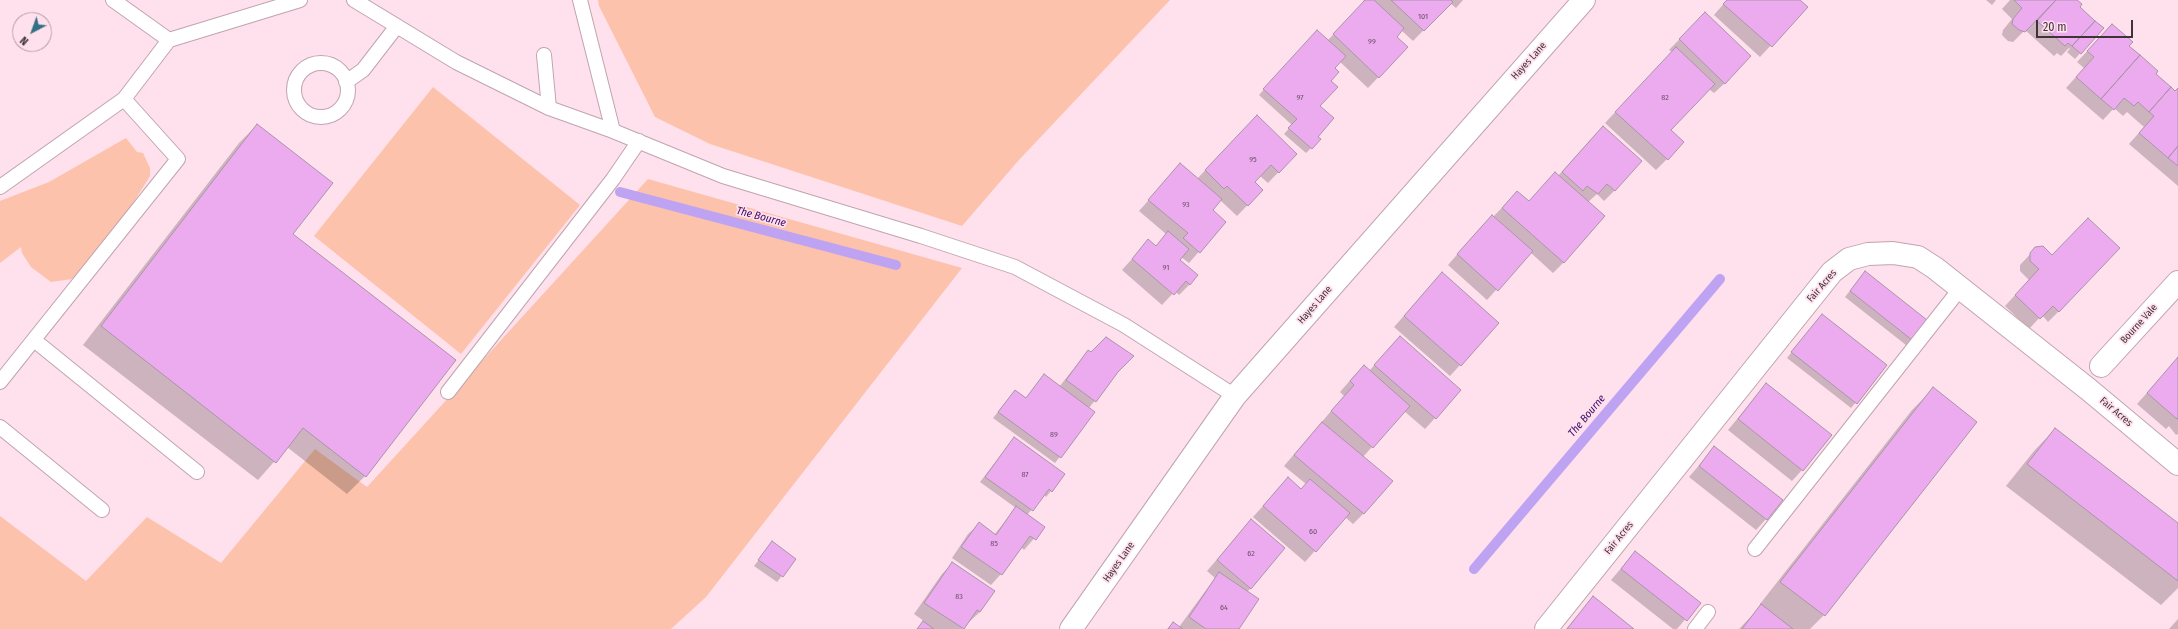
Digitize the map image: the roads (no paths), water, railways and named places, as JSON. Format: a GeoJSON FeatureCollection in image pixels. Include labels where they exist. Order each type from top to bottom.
{"type":"FeatureCollection","features":[{"type":"Feature","properties":{"kind":"street","name":"Hayes Lane"},"geometry":{"type":"LineString","coordinates":[[1072,629],[1235,396],[1584,0]]}},
{"type":"Feature","properties":{"kind":"street","name":"Fair Acres"},"geometry":{"type":"LineString","coordinates":[[1546,629],[1832,272],[1849,259],[1868,254],[1893,253],[1918,257],[1935,268],[2088,389],[2178,464]]}},
{"type":"Feature","properties":{"kind":"street","name":"Bourne Vale"},"geometry":{"type":"LineString","coordinates":[[2101,366],[2178,282]]}},
{"type":"Feature","properties":{"kind":"lane"},"geometry":{"type":"LineString","coordinates":[[114,0],[169,40]]}},
{"type":"Feature","properties":{"kind":"lane"},"geometry":{"type":"LineString","coordinates":[[0,187],[124,99],[169,40],[300,0]]}},
{"type":"Feature","properties":{"kind":"lane"},"geometry":{"type":"LineString","coordinates":[[354,0],[456,62],[549,108],[639,141],[723,176],[921,236],[1014,267],[1124,325],[1235,396]]}},
{"type":"Feature","properties":{"kind":"lane"},"geometry":{"type":"LineString","coordinates":[[580,0],[613,131]]}},
{"type":"Feature","properties":{"kind":"lane"},"geometry":{"type":"LineString","coordinates":[[346,82],[363,70],[397,26]]}},
{"type":"Feature","properties":{"kind":"lane"},"geometry":{"type":"LineString","coordinates":[[544,54],[549,108]]}},
{"type":"Feature","properties":{"kind":"lane"},"geometry":{"type":"LineString","coordinates":[[0,382],[178,159],[124,99]]}},
{"type":"Feature","properties":{"kind":"lane"},"geometry":{"type":"LineString","coordinates":[[448,392],[614,179],[639,141]]}},
{"type":"Feature","properties":{"kind":"lane"},"geometry":{"type":"LineString","coordinates":[[1755,549],[1960,289]]}},
{"type":"Feature","properties":{"kind":"lane"},"geometry":{"type":"LineString","coordinates":[[34,340],[197,472]]}},
{"type":"Feature","properties":{"kind":"lane"},"geometry":{"type":"LineString","coordinates":[[0,427],[102,510]]}},
{"type":"Feature","properties":{"kind":"lane"},"geometry":{"type":"LineString","coordinates":[[1694,629],[1708,612]]}},
{"type":"Feature","properties":{"kind":"waterway","name":"The Bourne"},"geometry":{"type":"LineString","coordinates":[[620,192],[896,265]]}},
{"type":"Feature","properties":{"kind":"waterway","name":"The Bourne"},"geometry":{"type":"LineString","coordinates":[[1474,569],[1720,279]]}}]}
